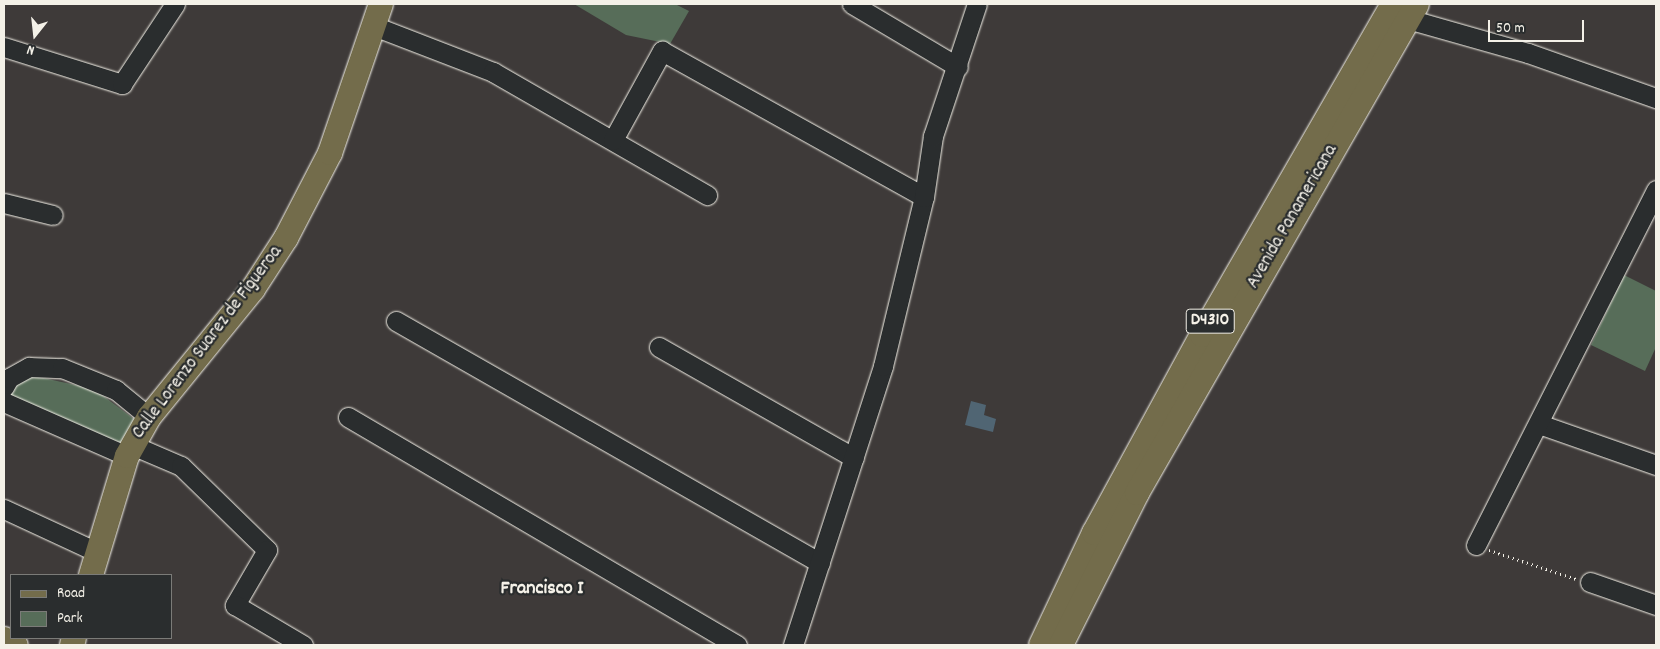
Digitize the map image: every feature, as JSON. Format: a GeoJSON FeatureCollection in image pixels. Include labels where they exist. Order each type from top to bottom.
{"type":"FeatureCollection","features":[{"type":"Feature","properties":{"kind":"main road","name":"Avenida Panamericana"},"geometry":{"type":"LineString","coordinates":[[1061,645],[1065,615],[1094,533],[1211,340],[1329,135],[1406,9]]}},
{"type":"Feature","properties":{"kind":"main road","name":"Calle Lorenzo Suarez de Figueroa"},"geometry":{"type":"LineString","coordinates":[[91,574],[130,450],[150,418],[253,289],[286,238],[330,153],[377,15]]}},
{"type":"Feature","properties":{"kind":"main road","name":"Avenida Panamericana"},"geometry":{"type":"LineString","coordinates":[[1041,645],[1065,615]]}},
{"type":"Feature","properties":{"kind":"main road"},"geometry":{"type":"LineString","coordinates":[[4,639],[16,645]]}},
{"type":"Feature","properties":{"kind":"street"},"geometry":{"type":"LineString","coordinates":[[4,47],[122,84],[175,4]]}},
{"type":"Feature","properties":{"kind":"street"},"geometry":{"type":"LineString","coordinates":[[852,4],[958,67]]}},
{"type":"Feature","properties":{"kind":"street"},"geometry":{"type":"LineString","coordinates":[[793,645],[883,366],[924,196],[933,136],[958,67],[977,4]]}},
{"type":"Feature","properties":{"kind":"street"},"geometry":{"type":"LineString","coordinates":[[1406,9],[1656,98]]}},
{"type":"Feature","properties":{"kind":"street"},"geometry":{"type":"LineString","coordinates":[[377,15],[494,72],[707,195]]}},
{"type":"Feature","properties":{"kind":"street"},"geometry":{"type":"LineString","coordinates":[[613,140],[662,51],[924,196]]}},
{"type":"Feature","properties":{"kind":"street"},"geometry":{"type":"LineString","coordinates":[[1476,545],[1504,482],[1539,424],[1656,190]]}},
{"type":"Feature","properties":{"kind":"street"},"geometry":{"type":"LineString","coordinates":[[4,203],[53,215]]}},
{"type":"Feature","properties":{"kind":"street"},"geometry":{"type":"LineString","coordinates":[[396,321],[820,563]]}},
{"type":"Feature","properties":{"kind":"street"},"geometry":{"type":"LineString","coordinates":[[659,347],[854,458]]}},
{"type":"Feature","properties":{"kind":"street"},"geometry":{"type":"LineString","coordinates":[[4,387],[9,378],[28,367],[62,368],[116,390],[150,418]]}},
{"type":"Feature","properties":{"kind":"street"},"geometry":{"type":"LineString","coordinates":[[4,402],[130,450],[181,466],[267,550],[235,605],[303,645]]}},
{"type":"Feature","properties":{"kind":"street"},"geometry":{"type":"LineString","coordinates":[[348,417],[737,645]]}},
{"type":"Feature","properties":{"kind":"street"},"geometry":{"type":"LineString","coordinates":[[1539,424],[1656,466]]}},
{"type":"Feature","properties":{"kind":"street"},"geometry":{"type":"LineString","coordinates":[[4,509],[97,552]]}},
{"type":"Feature","properties":{"kind":"street"},"geometry":{"type":"LineString","coordinates":[[1590,582],[1656,605]]}},
{"type":"Feature","properties":{"kind":"path"},"geometry":{"type":"LineString","coordinates":[[1476,545],[1590,582]]}},
{"type":"Feature","properties":{"kind":"green space"},"geometry":{"type":"Polygon","coordinates":[[[574,4],[675,4],[689,11],[670,44],[626,35],[574,4]]]}},
{"type":"Feature","properties":{"kind":"green space"},"geometry":{"type":"Polygon","coordinates":[[[1624,275],[1656,291],[1656,347],[1645,371],[1591,345],[1624,275]]]}},
{"type":"Feature","properties":{"kind":"green space"},"geometry":{"type":"Polygon","coordinates":[[[34,376],[94,389],[138,422],[120,445],[10,397],[19,381],[34,376]]]}},
{"type":"Feature","properties":{"kind":"water"},"geometry":{"type":"Polygon","coordinates":[[[971,401],[986,405],[984,415],[996,419],[993,432],[965,425],[971,401]]]}},
{"type":"Feature","properties":{"kind":"district","name":"Francisco I"},"geometry":{"type":"Point","coordinates":[542,589]}}]}
